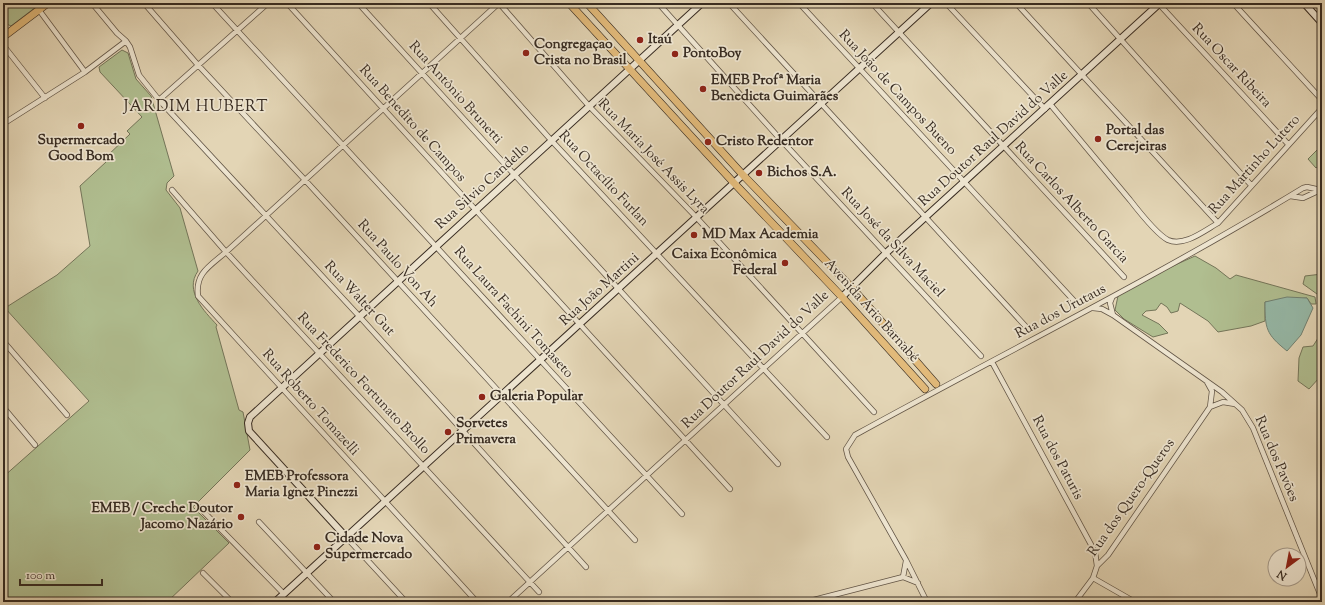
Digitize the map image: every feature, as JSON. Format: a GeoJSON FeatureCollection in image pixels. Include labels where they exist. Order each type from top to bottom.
{"type":"FeatureCollection","features":[{"type":"Feature","properties":{"kind":"main road"},"geometry":{"type":"LineString","coordinates":[[3,37],[48,3]]}},
{"type":"Feature","properties":{"kind":"main road","name":"Avenida Ário Barnabé"},"geometry":{"type":"LineString","coordinates":[[569,3],[734,183],[842,297],[925,390]]}},
{"type":"Feature","properties":{"kind":"main road","name":"Avenida Ário Barnabé"},"geometry":{"type":"LineString","coordinates":[[587,3],[743,175],[852,288],[936,384]]}},
{"type":"Feature","properties":{"kind":"main road"},"geometry":{"type":"LineString","coordinates":[[909,371],[916,371],[918,364]]}},
{"type":"Feature","properties":{"kind":"street"},"geometry":{"type":"LineString","coordinates":[[3,116],[5,122],[45,98],[85,72],[126,41],[117,33],[92,3]]}},
{"type":"Feature","properties":{"kind":"street","name":"Rua Paulo Von Ah"},"geometry":{"type":"LineString","coordinates":[[144,3],[198,66],[305,180],[635,540]]}},
{"type":"Feature","properties":{"kind":"street","name":"Rua Laura Fachini Tomaseto"},"geometry":{"type":"LineString","coordinates":[[212,3],[682,514]]}},
{"type":"Feature","properties":{"kind":"street"},"geometry":{"type":"LineString","coordinates":[[159,100],[268,3]]}},
{"type":"Feature","properties":{"kind":"street","name":"Rua Benedito de Campos"},"geometry":{"type":"LineString","coordinates":[[287,3],[730,489]]}},
{"type":"Feature","properties":{"kind":"street","name":"Rua Antônio Brunetti"},"geometry":{"type":"LineString","coordinates":[[358,3],[423,73],[513,175],[778,464]]}},
{"type":"Feature","properties":{"kind":"street","name":"Rua Octacílio Furlan"},"geometry":{"type":"LineString","coordinates":[[429,3],[551,140],[658,253],[827,437]]}},
{"type":"Feature","properties":{"kind":"street","name":"Rua Roberto Tomazelli"},"geometry":{"type":"LineString","coordinates":[[477,602],[280,388],[198,296],[197,286],[198,278],[499,3]]}},
{"type":"Feature","properties":{"kind":"street","name":"Rua Maria José Assis Lyra"},"geometry":{"type":"LineString","coordinates":[[499,3],[589,106],[696,218],[874,412]]}},
{"type":"Feature","properties":{"kind":"street","name":"Rua José da Silva Maciel"},"geometry":{"type":"LineString","coordinates":[[658,3],[677,26],[781,140],[981,356]]}},
{"type":"Feature","properties":{"kind":"street","name":"Rua Silvio Candello"},"geometry":{"type":"LineString","coordinates":[[346,537],[249,430],[248,423],[250,417],[319,352],[702,3]]}},
{"type":"Feature","properties":{"kind":"street"},"geometry":{"type":"LineString","coordinates":[[729,3],[1029,330]]}},
{"type":"Feature","properties":{"kind":"street","name":"Rua João de Campos Bueno"},"geometry":{"type":"LineString","coordinates":[[799,3],[1077,304]]}},
{"type":"Feature","properties":{"kind":"street","name":"Rua Carlos Alberto Garcia"},"geometry":{"type":"LineString","coordinates":[[872,3],[1124,277]]}},
{"type":"Feature","properties":{"kind":"street","name":"Rua João Martini"},"geometry":{"type":"LineString","coordinates":[[275,602],[931,3]]}},
{"type":"Feature","properties":{"kind":"street"},"geometry":{"type":"LineString","coordinates":[[946,3],[1045,109]]}},
{"type":"Feature","properties":{"kind":"street"},"geometry":{"type":"LineString","coordinates":[[1016,3],[1218,223]]}},
{"type":"Feature","properties":{"kind":"street"},"geometry":{"type":"LineString","coordinates":[[1088,3],[1251,185]]}},
{"type":"Feature","properties":{"kind":"street","name":"Rua Doutor Raul David do Valle"},"geometry":{"type":"LineString","coordinates":[[508,602],[646,475],[686,441],[852,288],[886,254],[1159,3]]}},
{"type":"Feature","properties":{"kind":"street","name":"Rua Oscar Ribeira"},"geometry":{"type":"LineString","coordinates":[[1159,3],[1288,144]]}},
{"type":"Feature","properties":{"kind":"street"},"geometry":{"type":"LineString","coordinates":[[1233,3],[1322,100]]}},
{"type":"Feature","properties":{"kind":"street"},"geometry":{"type":"LineString","coordinates":[[1304,3],[1322,23]]}},
{"type":"Feature","properties":{"kind":"street"},"geometry":{"type":"LineString","coordinates":[[39,10],[85,72]]}},
{"type":"Feature","properties":{"kind":"street","name":"Rua Walter Gut"},"geometry":{"type":"LineString","coordinates":[[126,41],[130,47],[139,75],[159,100],[464,430],[586,566]]}},
{"type":"Feature","properties":{"kind":"street"},"geometry":{"type":"LineString","coordinates":[[3,45],[45,98]]}},
{"type":"Feature","properties":{"kind":"street","name":"Rua Martinho Lutero"},"geometry":{"type":"LineString","coordinates":[[1050,104],[1144,216],[1166,239],[1176,242],[1188,239],[1218,223],[1322,108]]}},
{"type":"Feature","properties":{"kind":"street","name":"Rua dos Urutaus"},"geometry":{"type":"LineString","coordinates":[[906,560],[848,457],[846,449],[855,436],[1116,295],[1290,196],[1307,187],[1316,189],[1316,192],[1308,197],[1290,196]]}},
{"type":"Feature","properties":{"kind":"street","name":"Rua Frederico Fortunato Brollo"},"geometry":{"type":"LineString","coordinates":[[172,190],[226,252],[539,592]]}},
{"type":"Feature","properties":{"kind":"street"},"geometry":{"type":"LineString","coordinates":[[1113,315],[1110,303],[1111,299],[1116,295]]}},
{"type":"Feature","properties":{"kind":"street","name":"Rua dos Pavões"},"geometry":{"type":"LineString","coordinates":[[1088,310],[1096,307],[1113,315],[1207,381],[1237,405],[1253,428],[1322,599]]}},
{"type":"Feature","properties":{"kind":"street"},"geometry":{"type":"LineString","coordinates":[[3,341],[68,415]]}},
{"type":"Feature","properties":{"kind":"street","name":"Rua dos Paturis"},"geometry":{"type":"LineString","coordinates":[[992,362],[1095,552],[1097,566]]}},
{"type":"Feature","properties":{"kind":"street"},"geometry":{"type":"LineString","coordinates":[[1207,381],[1212,391],[1210,407],[1223,402],[1237,405]]}},
{"type":"Feature","properties":{"kind":"street","name":"Rua dos Quero-Queros"},"geometry":{"type":"LineString","coordinates":[[1075,602],[1093,578],[1097,566],[1108,555],[1210,407]]}},
{"type":"Feature","properties":{"kind":"street"},"geometry":{"type":"LineString","coordinates":[[3,408],[35,445]]}},
{"type":"Feature","properties":{"kind":"street"},"geometry":{"type":"LineString","coordinates":[[199,507],[284,594],[286,602]]}},
{"type":"Feature","properties":{"kind":"street"},"geometry":{"type":"LineString","coordinates":[[259,522],[334,602]]}},
{"type":"Feature","properties":{"kind":"street"},"geometry":{"type":"LineString","coordinates":[[346,537],[406,602]]}},
{"type":"Feature","properties":{"kind":"street"},"geometry":{"type":"LineString","coordinates":[[903,577],[906,560]]}},
{"type":"Feature","properties":{"kind":"street"},"geometry":{"type":"LineString","coordinates":[[906,560],[927,602]]}},
{"type":"Feature","properties":{"kind":"street"},"geometry":{"type":"LineString","coordinates":[[203,573],[232,602]]}},
{"type":"Feature","properties":{"kind":"street"},"geometry":{"type":"LineString","coordinates":[[806,602],[903,577],[918,583]]}},
{"type":"Feature","properties":{"kind":"street"},"geometry":{"type":"LineString","coordinates":[[1093,578],[1135,602]]}},
{"type":"Feature","properties":{"kind":"shaded area"},"geometry":{"type":"Polygon","coordinates":[[[3,3],[41,3],[11,26],[4,20],[3,3]]]}},
{"type":"Feature","properties":{"kind":"shaded area"},"geometry":{"type":"Polygon","coordinates":[[[122,50],[128,53],[136,79],[151,96],[174,176],[167,183],[166,190],[180,208],[198,271],[194,278],[194,293],[202,307],[217,325],[216,327],[239,410],[243,412],[250,450],[193,507],[229,543],[167,602],[3,602],[3,477],[89,401],[5,308],[57,275],[90,246],[80,186],[106,162],[104,159],[130,134],[127,131],[142,117],[100,72],[99,67],[122,50]]]}},
{"type":"Feature","properties":{"kind":"shaded area"},"geometry":{"type":"Polygon","coordinates":[[[1322,145],[1322,163],[1316,168],[1308,159],[1322,145]]]}},
{"type":"Feature","properties":{"kind":"shaded area"},"geometry":{"type":"Polygon","coordinates":[[[1195,256],[1216,268],[1230,279],[1236,275],[1315,297],[1316,304],[1311,304],[1307,298],[1265,302],[1265,321],[1251,326],[1218,332],[1208,321],[1180,303],[1178,311],[1171,313],[1167,307],[1161,303],[1156,310],[1146,311],[1142,315],[1159,324],[1168,333],[1153,337],[1124,319],[1115,310],[1118,296],[1164,270],[1195,256]]]}},
{"type":"Feature","properties":{"kind":"shaded area"},"geometry":{"type":"Polygon","coordinates":[[[1322,274],[1322,294],[1317,294],[1303,284],[1305,276],[1322,274]]]}},
{"type":"Feature","properties":{"kind":"shaded area"},"geometry":{"type":"Polygon","coordinates":[[[1287,297],[1307,298],[1313,308],[1301,335],[1287,351],[1275,340],[1268,330],[1265,319],[1265,302],[1287,297]]]}},
{"type":"Feature","properties":{"kind":"shaded area"},"geometry":{"type":"Polygon","coordinates":[[[1322,332],[1322,385],[1320,377],[1309,389],[1298,381],[1299,358],[1303,347],[1313,346],[1322,332]]]}},
{"type":"Feature","properties":{"kind":"place","name":"Itaú"},"geometry":{"type":"Point","coordinates":[640,40]}},
{"type":"Feature","properties":{"kind":"place","name":"Congregaçao Crista no Brasil"},"geometry":{"type":"Point","coordinates":[526,53]}},
{"type":"Feature","properties":{"kind":"place","name":"PontoBoy"},"geometry":{"type":"Point","coordinates":[675,54]}},
{"type":"Feature","properties":{"kind":"place","name":"EMEB Profª Maria Benedicta Guimarães"},"geometry":{"type":"Point","coordinates":[703,89]}},
{"type":"Feature","properties":{"kind":"place","name":"Supermercado Good Bom"},"geometry":{"type":"Point","coordinates":[81,126]}},
{"type":"Feature","properties":{"kind":"place","name":"Portal das Cerejeiras"},"geometry":{"type":"Point","coordinates":[1098,139]}},
{"type":"Feature","properties":{"kind":"place","name":"Cristo Redentor"},"geometry":{"type":"Point","coordinates":[708,142]}},
{"type":"Feature","properties":{"kind":"place","name":"Bichos S.A."},"geometry":{"type":"Point","coordinates":[759,173]}},
{"type":"Feature","properties":{"kind":"place","name":"MD Max Academia"},"geometry":{"type":"Point","coordinates":[694,235]}},
{"type":"Feature","properties":{"kind":"place","name":"Caixa Econômica Federal"},"geometry":{"type":"Point","coordinates":[785,263]}},
{"type":"Feature","properties":{"kind":"place","name":"Galeria Popular"},"geometry":{"type":"Point","coordinates":[482,397]}},
{"type":"Feature","properties":{"kind":"place","name":"Sorvetes Primavera"},"geometry":{"type":"Point","coordinates":[448,432]}},
{"type":"Feature","properties":{"kind":"place","name":"EMEB Professora Maria Ignez Pinezzi"},"geometry":{"type":"Point","coordinates":[237,485]}},
{"type":"Feature","properties":{"kind":"place","name":"EMEB / Creche Doutor Jacomo Nazário"},"geometry":{"type":"Point","coordinates":[241,517]}},
{"type":"Feature","properties":{"kind":"place","name":"Cidade Nova Supermercado"},"geometry":{"type":"Point","coordinates":[317,547]}},
{"type":"Feature","properties":{"kind":"district","name":"JARDIM HUBERT"},"geometry":{"type":"Point","coordinates":[196,107]}}]}
